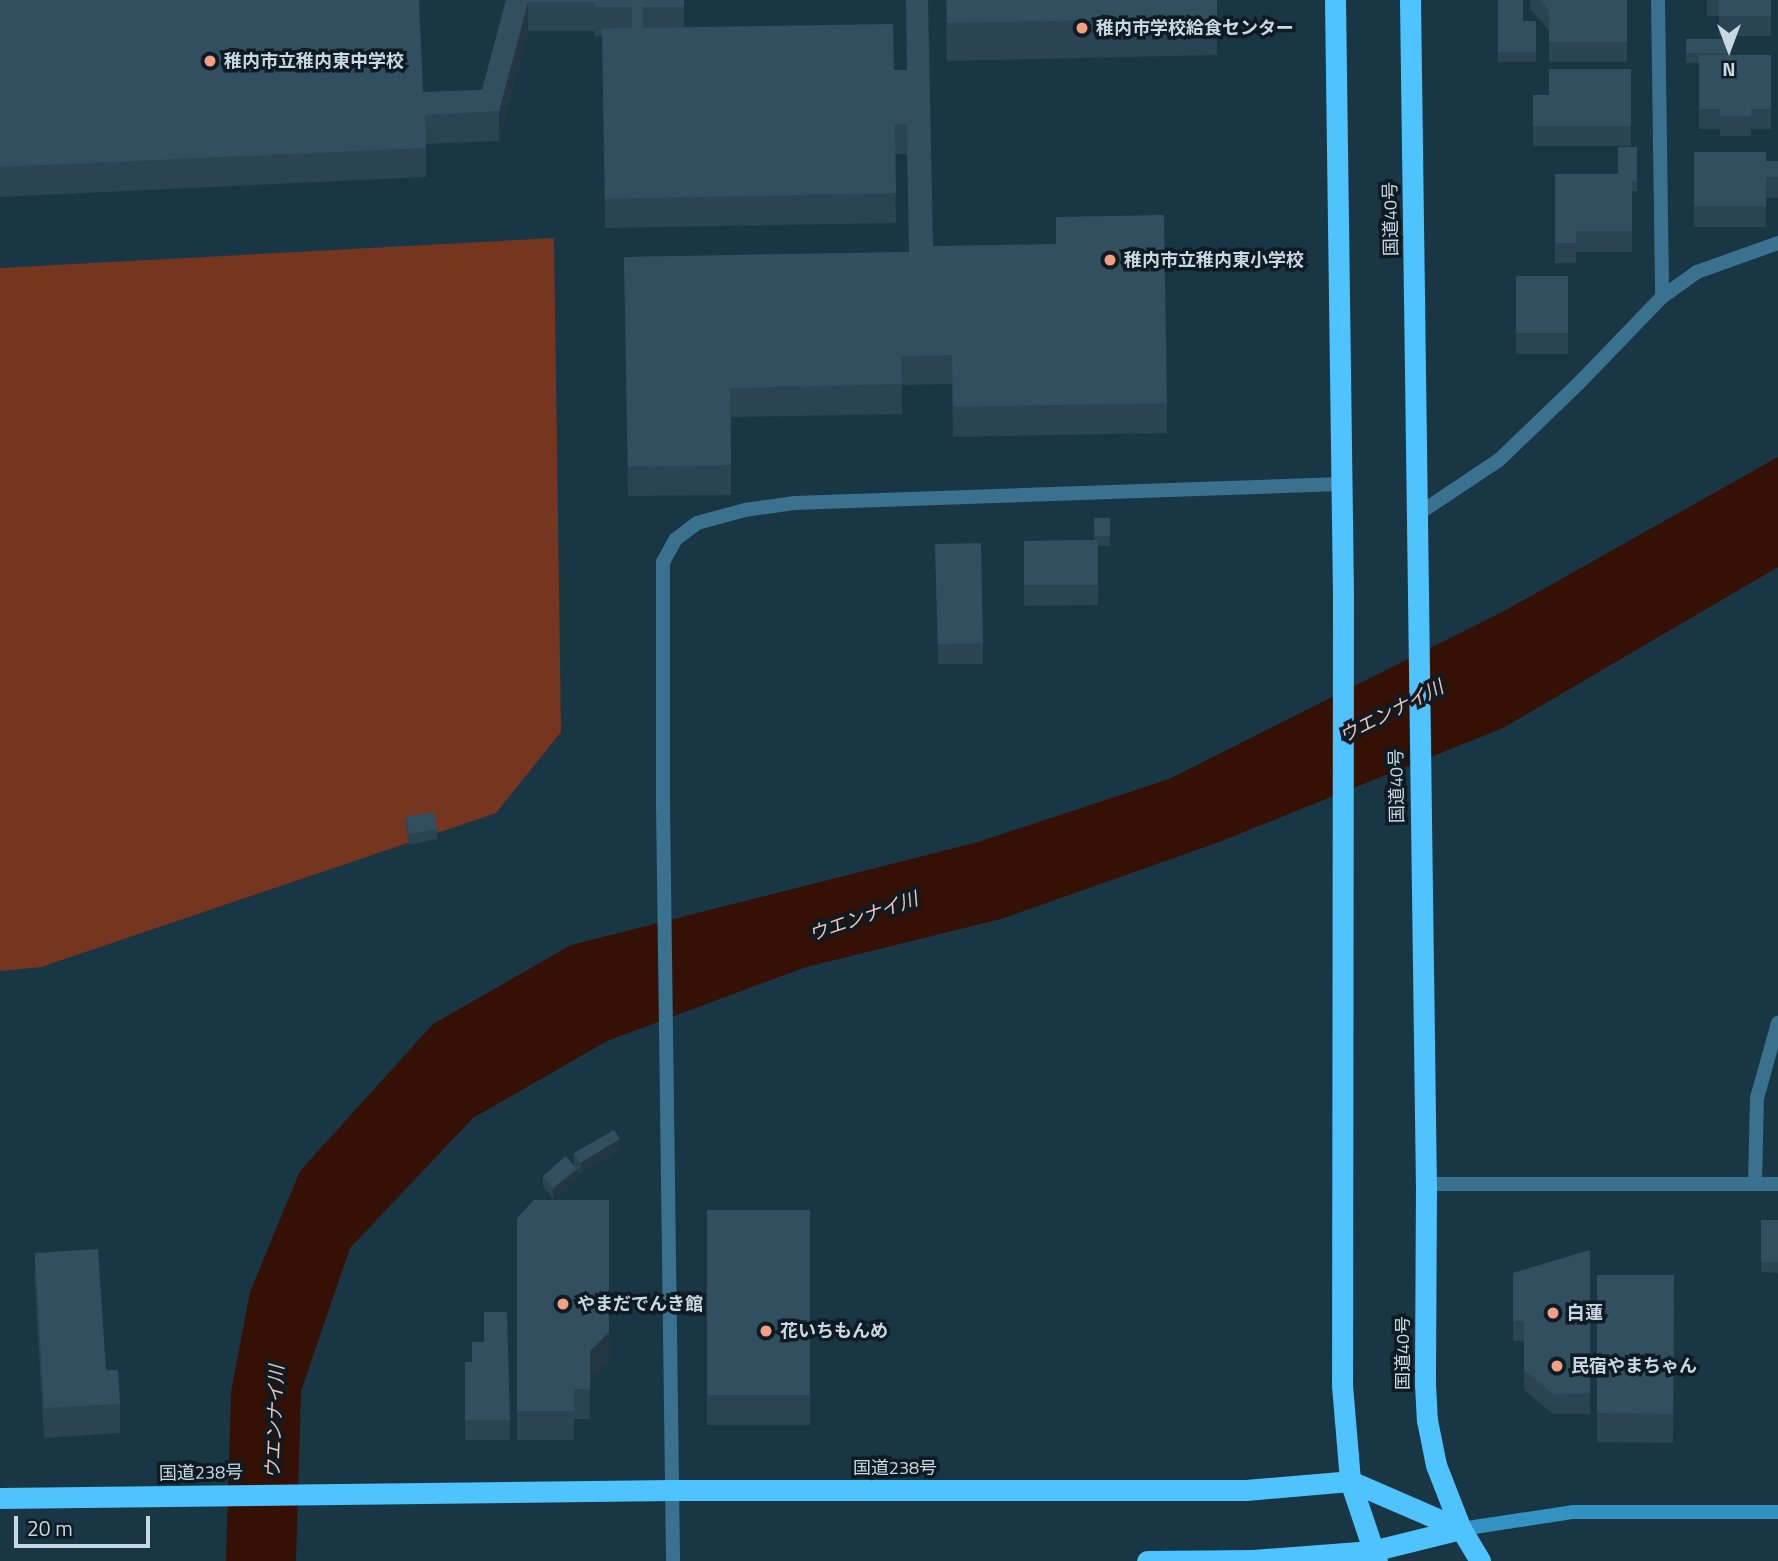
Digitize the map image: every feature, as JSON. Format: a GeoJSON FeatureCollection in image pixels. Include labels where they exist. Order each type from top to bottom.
{"type":"FeatureCollection","features":[{"type":"Feature","properties":{"kind":"highway"},"geometry":{"type":"LineString","coordinates":[[1335,0],[1343,593],[1342,1385],[1350,1481],[1375,1556]]}},
{"type":"Feature","properties":{"kind":"highway","name":"国道40号"},"geometry":{"type":"LineString","coordinates":[[1410,0],[1419,514],[1417,568],[1427,1420],[1436,1465],[1461,1529],[1479,1561]]}},
{"type":"Feature","properties":{"kind":"highway","name":"国道238号"},"geometry":{"type":"LineString","coordinates":[[0,1498],[672,1490],[1246,1490],[1350,1481],[1461,1529]]}},
{"type":"Feature","properties":{"kind":"highway"},"geometry":{"type":"LineString","coordinates":[[1147,1561],[1375,1556],[1461,1529]]}},
{"type":"Feature","properties":{"kind":"street"},"geometry":{"type":"LineString","coordinates":[[1658,0],[1662,297]]}},
{"type":"Feature","properties":{"kind":"street"},"geometry":{"type":"LineString","coordinates":[[1419,514],[1499,460],[1579,383],[1662,297],[1697,272],[1778,243]]}},
{"type":"Feature","properties":{"kind":"street"},"geometry":{"type":"LineString","coordinates":[[673,1561],[666,1104],[663,562],[676,539],[697,523],[745,510],[794,503],[1341,484]]}},
{"type":"Feature","properties":{"kind":"street"},"geometry":{"type":"LineString","coordinates":[[1755,1184],[1758,1098],[1778,1023]]}},
{"type":"Feature","properties":{"kind":"street"},"geometry":{"type":"LineString","coordinates":[[1426,1184],[1778,1184]]}},
{"type":"Feature","properties":{"kind":"street"},"geometry":{"type":"LineString","coordinates":[[1461,1529],[1573,1513],[1778,1512]]}},
{"type":"Feature","properties":{"kind":"shaded area"},"geometry":{"type":"Polygon","coordinates":[[[554,238],[561,732],[496,813],[41,967],[0,971],[0,268],[554,238]]]}},
{"type":"Feature","properties":{"kind":"water","name":"ウエンナイ川"},"geometry":{"type":"Polygon","coordinates":[[[1778,457],[1778,567],[1503,728],[1219,842],[1001,919],[806,967],[607,1041],[473,1118],[350,1248],[301,1391],[296,1561],[226,1561],[231,1392],[250,1292],[300,1171],[433,1024],[571,945],[978,842],[1169,779],[1506,610],[1778,457]]]}},
{"type":"Feature","properties":{"kind":"building"},"geometry":{"type":"Polygon","coordinates":[[[0,0],[419,0],[423,92],[482,90],[506,0],[684,0],[684,7],[643,7],[643,28],[893,24],[894,70],[907,70],[906,0],[928,0],[933,246],[1056,244],[1056,217],[1164,215],[1167,403],[953,407],[952,355],[901,356],[902,384],[730,388],[731,465],[628,467],[624,257],[909,252],[907,124],[895,124],[896,193],[605,199],[602,29],[632,28],[632,7],[594,7],[594,2],[528,2],[499,111],[425,115],[426,148],[0,167],[0,0]]]}},
{"type":"Feature","properties":{"kind":"building"},"geometry":{"type":"Polygon","coordinates":[[[947,0],[1217,0],[1217,18],[947,23],[947,0]]]}},
{"type":"Feature","properties":{"kind":"building"},"geometry":{"type":"Polygon","coordinates":[[[1498,0],[1523,0],[1523,21],[1536,21],[1536,52],[1498,52],[1498,0]]]}},
{"type":"Feature","properties":{"kind":"building"},"geometry":{"type":"Polygon","coordinates":[[[1540,0],[1627,0],[1627,42],[1549,42],[1549,10],[1540,0]]]}},
{"type":"Feature","properties":{"kind":"building"},"geometry":{"type":"Polygon","coordinates":[[[1719,0],[1771,0],[1771,16],[1719,16],[1719,0]]]}},
{"type":"Feature","properties":{"kind":"building"},"geometry":{"type":"Polygon","coordinates":[[[1686,39],[1731,39],[1731,53],[1686,53],[1686,39]]]}},
{"type":"Feature","properties":{"kind":"building"},"geometry":{"type":"Polygon","coordinates":[[[1699,55],[1771,55],[1771,109],[1751,109],[1751,116],[1720,116],[1720,109],[1699,109],[1699,55]]]}},
{"type":"Feature","properties":{"kind":"building"},"geometry":{"type":"Polygon","coordinates":[[[1549,69],[1631,69],[1631,126],[1533,126],[1533,95],[1549,95],[1549,69]]]}},
{"type":"Feature","properties":{"kind":"building"},"geometry":{"type":"Polygon","coordinates":[[[1618,147],[1637,147],[1637,181],[1632,181],[1632,174],[1618,174],[1618,147]]]}},
{"type":"Feature","properties":{"kind":"building"},"geometry":{"type":"Polygon","coordinates":[[[1694,152],[1766,152],[1766,161],[1778,161],[1778,177],[1766,177],[1766,206],[1694,206],[1694,152]]]}},
{"type":"Feature","properties":{"kind":"building"},"geometry":{"type":"Polygon","coordinates":[[[1555,174],[1632,174],[1632,231],[1576,231],[1576,243],[1555,243],[1555,174]]]}},
{"type":"Feature","properties":{"kind":"building"},"geometry":{"type":"Polygon","coordinates":[[[1516,276],[1568,276],[1568,333],[1516,333],[1516,276]]]}},
{"type":"Feature","properties":{"kind":"building"},"geometry":{"type":"Polygon","coordinates":[[[1094,518],[1110,518],[1110,536],[1095,536],[1094,518]]]}},
{"type":"Feature","properties":{"kind":"building"},"geometry":{"type":"Polygon","coordinates":[[[1098,540],[1098,585],[1024,585],[1024,541],[1098,540]]]}},
{"type":"Feature","properties":{"kind":"building"},"geometry":{"type":"Polygon","coordinates":[[[981,543],[983,643],[938,644],[935,544],[981,543]]]}},
{"type":"Feature","properties":{"kind":"building"},"geometry":{"type":"Polygon","coordinates":[[[434,812],[437,829],[409,834],[406,817],[434,812]]]}},
{"type":"Feature","properties":{"kind":"building"},"geometry":{"type":"Polygon","coordinates":[[[614,1130],[620,1139],[580,1163],[574,1153],[614,1130]]]}},
{"type":"Feature","properties":{"kind":"building"},"geometry":{"type":"Polygon","coordinates":[[[566,1156],[577,1169],[553,1188],[543,1176],[566,1156]]]}},
{"type":"Feature","properties":{"kind":"building","name":"やまだでんき館"},"geometry":{"type":"Polygon","coordinates":[[[534,1200],[609,1200],[609,1332],[590,1351],[590,1389],[574,1389],[574,1411],[517,1411],[517,1218],[534,1200]]]}},
{"type":"Feature","properties":{"kind":"building"},"geometry":{"type":"Polygon","coordinates":[[[707,1210],[810,1210],[810,1395],[707,1395],[707,1210]]]}},
{"type":"Feature","properties":{"kind":"building"},"geometry":{"type":"Polygon","coordinates":[[[1761,1220],[1778,1220],[1778,1262],[1761,1262],[1761,1220]]]}},
{"type":"Feature","properties":{"kind":"building"},"geometry":{"type":"Polygon","coordinates":[[[98,1249],[106,1370],[118,1370],[120,1404],[44,1408],[35,1253],[98,1249]]]}},
{"type":"Feature","properties":{"kind":"building","name":"民宿やまちゃん"},"geometry":{"type":"Polygon","coordinates":[[[1590,1250],[1590,1393],[1553,1394],[1524,1370],[1524,1321],[1513,1321],[1513,1273],[1590,1250]]]}},
{"type":"Feature","properties":{"kind":"building"},"geometry":{"type":"Polygon","coordinates":[[[1597,1275],[1674,1275],[1673,1414],[1597,1413],[1597,1275]]]}},
{"type":"Feature","properties":{"kind":"building"},"geometry":{"type":"Polygon","coordinates":[[[484,1312],[507,1312],[510,1420],[465,1420],[465,1362],[472,1362],[472,1342],[484,1342],[484,1312]]]}},
{"type":"Feature","properties":{"kind":"place","name":"稚内市学校給食センター"},"geometry":{"type":"Point","coordinates":[1082,28]}},
{"type":"Feature","properties":{"kind":"place","name":"稚内市立稚内東中学校"},"geometry":{"type":"Point","coordinates":[210,61]}},
{"type":"Feature","properties":{"kind":"place","name":"稚内市立稚内東小学校"},"geometry":{"type":"Point","coordinates":[1110,260]}},
{"type":"Feature","properties":{"kind":"place","name":"やまだでんき館"},"geometry":{"type":"Point","coordinates":[563,1304]}},
{"type":"Feature","properties":{"kind":"place","name":"白蓮"},"geometry":{"type":"Point","coordinates":[1553,1313]}},
{"type":"Feature","properties":{"kind":"place","name":"花いちもんめ"},"geometry":{"type":"Point","coordinates":[766,1331]}},
{"type":"Feature","properties":{"kind":"place","name":"民宿やまちゃん"},"geometry":{"type":"Point","coordinates":[1557,1366]}}]}
